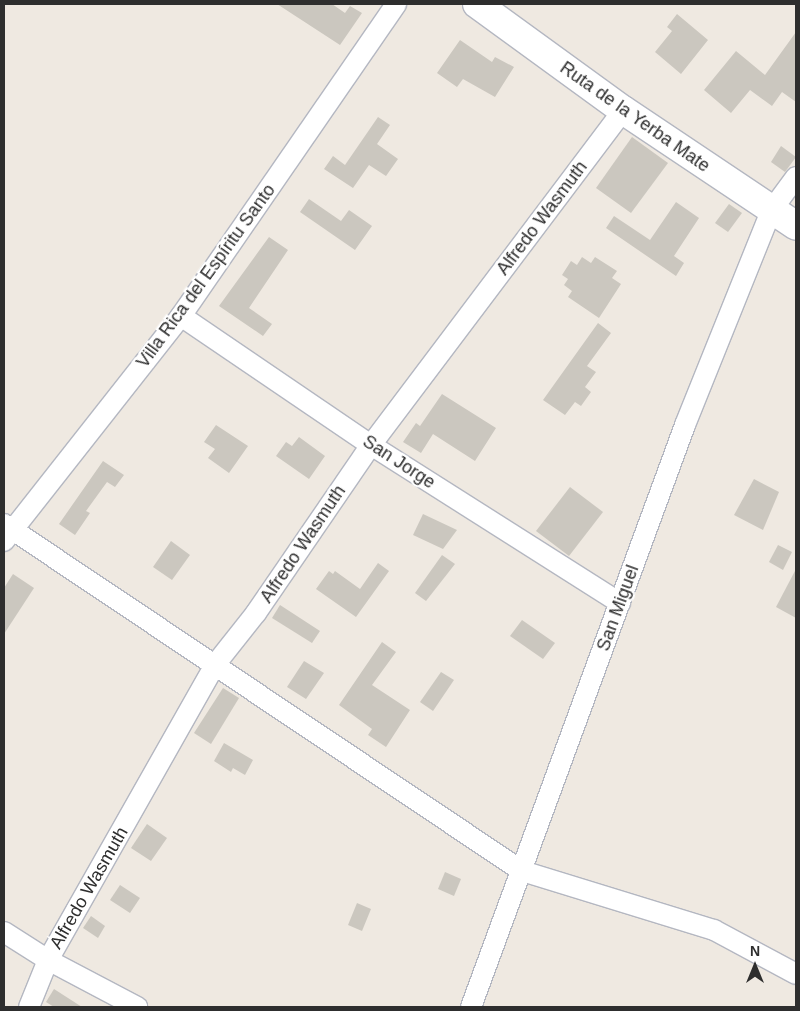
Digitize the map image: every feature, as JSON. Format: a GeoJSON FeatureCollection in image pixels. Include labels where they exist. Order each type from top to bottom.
{"type":"FeatureCollection","features":[{"type":"Feature","properties":{"kind":"main road","name":"Ruta de la Yerba Mate"},"geometry":{"type":"LineString","coordinates":[[477,4],[623,110],[796,226]]}},
{"type":"Feature","properties":{"kind":"street","name":"Villa Rica del Espíritu Santo"},"geometry":{"type":"LineString","coordinates":[[6,532],[181,316],[396,4]]}},
{"type":"Feature","properties":{"kind":"street","name":"Alfredo Wasmuth"},"geometry":{"type":"LineString","coordinates":[[28,1007],[48,960],[214,666],[256,613],[371,445],[623,110]]}},
{"type":"Feature","properties":{"kind":"street","name":"San Miguel"},"geometry":{"type":"LineString","coordinates":[[471,1007],[685,425],[771,211],[796,177]]}},
{"type":"Feature","properties":{"kind":"street","name":"San Jorge"},"geometry":{"type":"LineString","coordinates":[[181,316],[371,445],[620,603]]}},
{"type":"Feature","properties":{"kind":"street"},"geometry":{"type":"LineString","coordinates":[[6,532],[214,666],[522,871],[714,930],[796,974]]}},
{"type":"Feature","properties":{"kind":"street"},"geometry":{"type":"LineString","coordinates":[[4,932],[48,960],[137,1007]]}},
{"type":"Feature","properties":{"kind":"building"},"geometry":{"type":"Polygon","coordinates":[[[277,4],[332,4],[345,13],[350,6],[362,13],[340,45],[277,4]]]}},
{"type":"Feature","properties":{"kind":"building"},"geometry":{"type":"Polygon","coordinates":[[[677,14],[708,40],[681,74],[655,52],[672,31],[667,27],[677,14]]]}},
{"type":"Feature","properties":{"kind":"building"},"geometry":{"type":"Polygon","coordinates":[[[796,32],[796,102],[782,92],[772,106],[750,90],[731,113],[704,90],[736,51],[765,75],[796,32]]]}},
{"type":"Feature","properties":{"kind":"building"},"geometry":{"type":"Polygon","coordinates":[[[460,40],[492,62],[495,57],[514,67],[495,97],[463,79],[457,87],[437,73],[460,40]]]}},
{"type":"Feature","properties":{"kind":"building"},"geometry":{"type":"Polygon","coordinates":[[[378,117],[390,125],[377,144],[398,159],[386,176],[369,165],[353,188],[324,169],[333,156],[345,165],[378,117]]]}},
{"type":"Feature","properties":{"kind":"building"},"geometry":{"type":"Polygon","coordinates":[[[632,137],[668,163],[631,213],[596,188],[632,137]]]}},
{"type":"Feature","properties":{"kind":"building"},"geometry":{"type":"Polygon","coordinates":[[[781,146],[796,157],[785,172],[771,162],[781,146]]]}},
{"type":"Feature","properties":{"kind":"building"},"geometry":{"type":"Polygon","coordinates":[[[309,199],[341,221],[349,210],[372,226],[355,250],[300,212],[309,199]]]}},
{"type":"Feature","properties":{"kind":"building"},"geometry":{"type":"Polygon","coordinates":[[[676,202],[699,218],[674,256],[684,263],[676,276],[606,228],[614,216],[650,240],[676,202]]]}},
{"type":"Feature","properties":{"kind":"building"},"geometry":{"type":"Polygon","coordinates":[[[729,204],[742,213],[728,232],[715,223],[729,204]]]}},
{"type":"Feature","properties":{"kind":"building"},"geometry":{"type":"Polygon","coordinates":[[[269,237],[288,250],[249,308],[272,324],[263,336],[219,306],[269,237]]]}},
{"type":"Feature","properties":{"kind":"building"},"geometry":{"type":"Polygon","coordinates":[[[582,257],[591,263],[595,257],[617,271],[612,278],[621,284],[599,318],[568,297],[572,291],[564,285],[568,279],[562,275],[571,261],[577,265],[582,257]]]}},
{"type":"Feature","properties":{"kind":"building"},"geometry":{"type":"Polygon","coordinates":[[[598,323],[611,333],[587,366],[596,372],[585,387],[591,392],[581,406],[575,402],[565,415],[543,400],[598,323]]]}},
{"type":"Feature","properties":{"kind":"building"},"geometry":{"type":"Polygon","coordinates":[[[442,394],[496,428],[475,461],[433,434],[421,453],[403,442],[416,423],[420,426],[442,394]]]}},
{"type":"Feature","properties":{"kind":"building"},"geometry":{"type":"Polygon","coordinates":[[[216,425],[248,446],[229,473],[208,458],[215,449],[204,442],[216,425]]]}},
{"type":"Feature","properties":{"kind":"building"},"geometry":{"type":"Polygon","coordinates":[[[299,437],[325,456],[309,479],[276,456],[286,442],[292,446],[299,437]]]}},
{"type":"Feature","properties":{"kind":"building"},"geometry":{"type":"Polygon","coordinates":[[[103,461],[124,475],[115,487],[107,482],[86,511],[90,513],[75,535],[59,524],[103,461]]]}},
{"type":"Feature","properties":{"kind":"building"},"geometry":{"type":"Polygon","coordinates":[[[754,479],[779,492],[763,530],[734,515],[754,479]]]}},
{"type":"Feature","properties":{"kind":"building"},"geometry":{"type":"Polygon","coordinates":[[[570,487],[603,512],[569,556],[536,531],[570,487]]]}},
{"type":"Feature","properties":{"kind":"building"},"geometry":{"type":"Polygon","coordinates":[[[423,514],[457,530],[443,549],[413,535],[423,514]]]}},
{"type":"Feature","properties":{"kind":"building"},"geometry":{"type":"Polygon","coordinates":[[[171,541],[190,555],[172,580],[153,567],[171,541]]]}},
{"type":"Feature","properties":{"kind":"building"},"geometry":{"type":"Polygon","coordinates":[[[778,545],[792,552],[783,570],[769,562],[778,545]]]}},
{"type":"Feature","properties":{"kind":"building"},"geometry":{"type":"Polygon","coordinates":[[[442,555],[455,564],[426,601],[415,593],[442,555]]]}},
{"type":"Feature","properties":{"kind":"building"},"geometry":{"type":"Polygon","coordinates":[[[378,563],[389,571],[356,617],[316,589],[329,571],[333,574],[335,571],[360,589],[378,563]]]}},
{"type":"Feature","properties":{"kind":"building"},"geometry":{"type":"Polygon","coordinates":[[[796,569],[796,618],[776,607],[796,569]]]}},
{"type":"Feature","properties":{"kind":"building"},"geometry":{"type":"Polygon","coordinates":[[[13,574],[34,588],[4,634],[4,588],[13,574]]]}},
{"type":"Feature","properties":{"kind":"building"},"geometry":{"type":"Polygon","coordinates":[[[280,605],[320,631],[312,643],[272,618],[280,605]]]}},
{"type":"Feature","properties":{"kind":"building"},"geometry":{"type":"Polygon","coordinates":[[[522,620],[555,643],[543,659],[510,636],[522,620]]]}},
{"type":"Feature","properties":{"kind":"building"},"geometry":{"type":"Polygon","coordinates":[[[382,642],[396,652],[372,685],[410,710],[386,747],[368,735],[372,729],[339,705],[382,642]]]}},
{"type":"Feature","properties":{"kind":"building"},"geometry":{"type":"Polygon","coordinates":[[[304,661],[324,673],[306,699],[287,687],[304,661]]]}},
{"type":"Feature","properties":{"kind":"building"},"geometry":{"type":"Polygon","coordinates":[[[441,672],[454,680],[433,711],[420,702],[441,672]]]}},
{"type":"Feature","properties":{"kind":"building"},"geometry":{"type":"Polygon","coordinates":[[[223,688],[239,698],[211,744],[194,733],[223,688]]]}},
{"type":"Feature","properties":{"kind":"building"},"geometry":{"type":"Polygon","coordinates":[[[224,743],[253,760],[245,775],[233,768],[231,772],[214,761],[224,743]]]}},
{"type":"Feature","properties":{"kind":"building"},"geometry":{"type":"Polygon","coordinates":[[[147,824],[167,838],[151,861],[131,848],[147,824]]]}},
{"type":"Feature","properties":{"kind":"building"},"geometry":{"type":"Polygon","coordinates":[[[445,872],[461,879],[454,896],[438,889],[445,872]]]}},
{"type":"Feature","properties":{"kind":"building"},"geometry":{"type":"Polygon","coordinates":[[[120,885],[140,898],[130,913],[110,900],[120,885]]]}},
{"type":"Feature","properties":{"kind":"building"},"geometry":{"type":"Polygon","coordinates":[[[357,903],[371,909],[362,931],[348,925],[357,903]]]}},
{"type":"Feature","properties":{"kind":"building"},"geometry":{"type":"Polygon","coordinates":[[[91,916],[105,926],[98,938],[83,928],[91,916]]]}},
{"type":"Feature","properties":{"kind":"building"},"geometry":{"type":"Polygon","coordinates":[[[54,989],[82,1007],[54,1007],[46,1002],[54,989]]]}}]}
